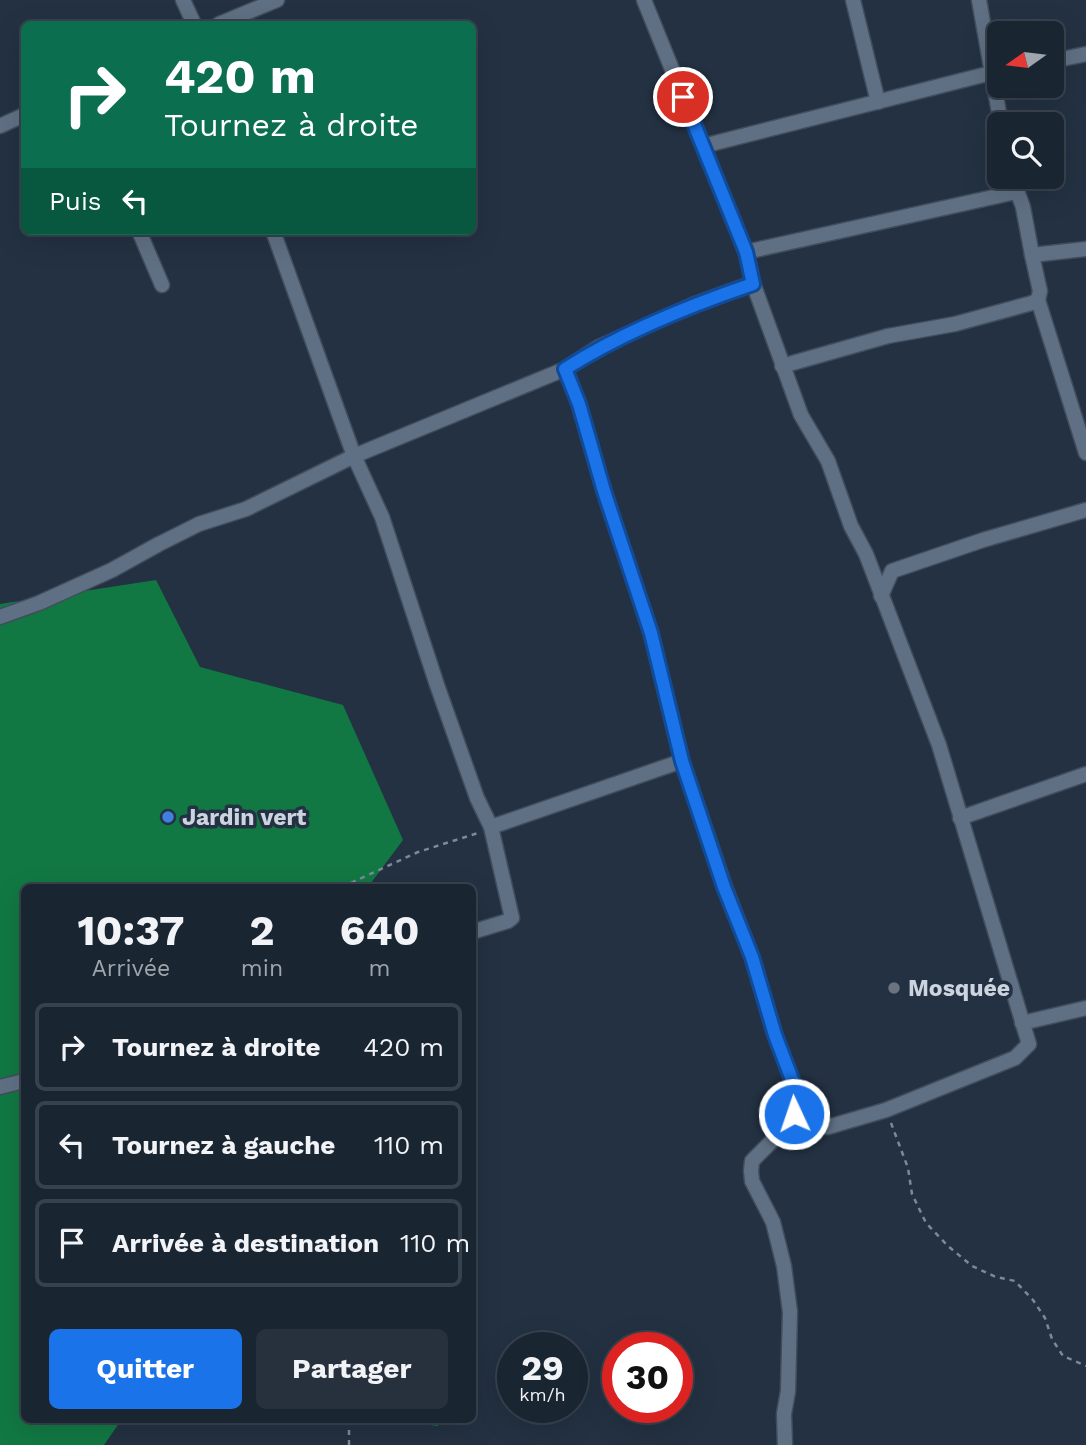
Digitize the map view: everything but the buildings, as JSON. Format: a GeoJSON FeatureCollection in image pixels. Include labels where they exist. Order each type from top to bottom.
{"type":"FeatureCollection","features":[{"type":"Feature","properties":{"kind":"street"},"geometry":{"type":"LineString","coordinates":[[183,0],[193,21]]}},
{"type":"Feature","properties":{"kind":"street"},"geometry":{"type":"LineString","coordinates":[[226,21],[277,0]]}},
{"type":"Feature","properties":{"kind":"street"},"geometry":{"type":"LineString","coordinates":[[644,0],[746,252],[753,284],[801,415],[828,461],[851,526],[866,554],[939,745],[1029,1044],[1015,1058],[886,1110],[828,1127],[812,1125],[794,1114]]}},
{"type":"Feature","properties":{"kind":"street"},"geometry":{"type":"LineString","coordinates":[[853,0],[878,102]]}},
{"type":"Feature","properties":{"kind":"street"},"geometry":{"type":"LineString","coordinates":[[979,0],[987,36]]}},
{"type":"Feature","properties":{"kind":"street"},"geometry":{"type":"LineString","coordinates":[[1064,59],[1086,54]]}},
{"type":"Feature","properties":{"kind":"street"},"geometry":{"type":"LineString","coordinates":[[703,146],[987,74]]}},
{"type":"Feature","properties":{"kind":"street"},"geometry":{"type":"LineString","coordinates":[[0,126],[21,116]]}},
{"type":"Feature","properties":{"kind":"street"},"geometry":{"type":"LineString","coordinates":[[1015,189],[1023,207],[1040,291],[1038,300],[1086,453]]}},
{"type":"Feature","properties":{"kind":"street"},"geometry":{"type":"LineString","coordinates":[[746,252],[1016,192]]}},
{"type":"Feature","properties":{"kind":"street"},"geometry":{"type":"LineString","coordinates":[[141,235],[162,285]]}},
{"type":"Feature","properties":{"kind":"street"},"geometry":{"type":"LineString","coordinates":[[274,235],[354,456],[382,517],[437,685],[477,797],[491,827],[512,918],[508,922],[476,931]]}},
{"type":"Feature","properties":{"kind":"street"},"geometry":{"type":"LineString","coordinates":[[1032,255],[1086,249]]}},
{"type":"Feature","properties":{"kind":"street"},"geometry":{"type":"LineString","coordinates":[[0,617],[39,603],[112,570],[199,524],[263,502],[354,456],[565,369],[599,347],[695,304],[753,284]]}},
{"type":"Feature","properties":{"kind":"street"},"geometry":{"type":"LineString","coordinates":[[782,366],[888,336],[955,324],[1038,300]]}},
{"type":"Feature","properties":{"kind":"street"},"geometry":{"type":"LineString","coordinates":[[565,369],[579,404],[651,633],[682,761],[799,1098],[794,1114],[752,1161],[751,1171],[752,1181],[773,1222],[784,1266],[790,1312],[788,1391],[784,1414],[785,1445]]}},
{"type":"Feature","properties":{"kind":"street"},"geometry":{"type":"LineString","coordinates":[[881,596],[892,571],[983,540],[1086,510]]}},
{"type":"Feature","properties":{"kind":"street"},"geometry":{"type":"LineString","coordinates":[[866,554],[892,571]]}},
{"type":"Feature","properties":{"kind":"street"},"geometry":{"type":"LineString","coordinates":[[491,827],[682,761]]}},
{"type":"Feature","properties":{"kind":"street"},"geometry":{"type":"LineString","coordinates":[[960,818],[1086,774]]}},
{"type":"Feature","properties":{"kind":"street"},"geometry":{"type":"LineString","coordinates":[[1022,1023],[1086,1008]]}},
{"type":"Feature","properties":{"kind":"street"},"geometry":{"type":"LineString","coordinates":[[0,1087],[21,1082]]}},
{"type":"Feature","properties":{"kind":"path"},"geometry":{"type":"LineString","coordinates":[[349,884],[418,852],[491,827]]}},
{"type":"Feature","properties":{"kind":"path"},"geometry":{"type":"LineString","coordinates":[[886,1110],[908,1168],[912,1194],[926,1223],[972,1266],[996,1277],[1015,1281],[1034,1300],[1063,1356],[1086,1366]]}},
{"type":"Feature","properties":{"kind":"path"},"geometry":{"type":"LineString","coordinates":[[349,1423],[349,1445]]}},
{"type":"Feature","properties":{"kind":"green space"},"geometry":{"type":"Polygon","coordinates":[[[156,580],[200,667],[343,705],[403,840],[370,884],[21,884],[21,1423],[119,1423],[104,1445],[0,1445],[0,604],[156,580]]]}},
{"type":"Feature","properties":{"kind":"green space"},"geometry":{"type":"Polygon","coordinates":[[[414,1423],[438,1423],[438,1426],[414,1423]]]}},
{"type":"Feature","properties":{"kind":"place","name":"Jardin vert"},"geometry":{"type":"Point","coordinates":[168,817]}},
{"type":"Feature","properties":{"kind":"place","name":"Mosquée"},"geometry":{"type":"Point","coordinates":[894,988]}},
{"type":"Feature","properties":{"kind":"route"},"geometry":{"type":"LineString","coordinates":[[683,97],[746,252],[753,284],[695,304],[599,347],[565,369],[579,404],[604,491],[651,633],[682,761],[799,1098],[794,1114]]}}]}
